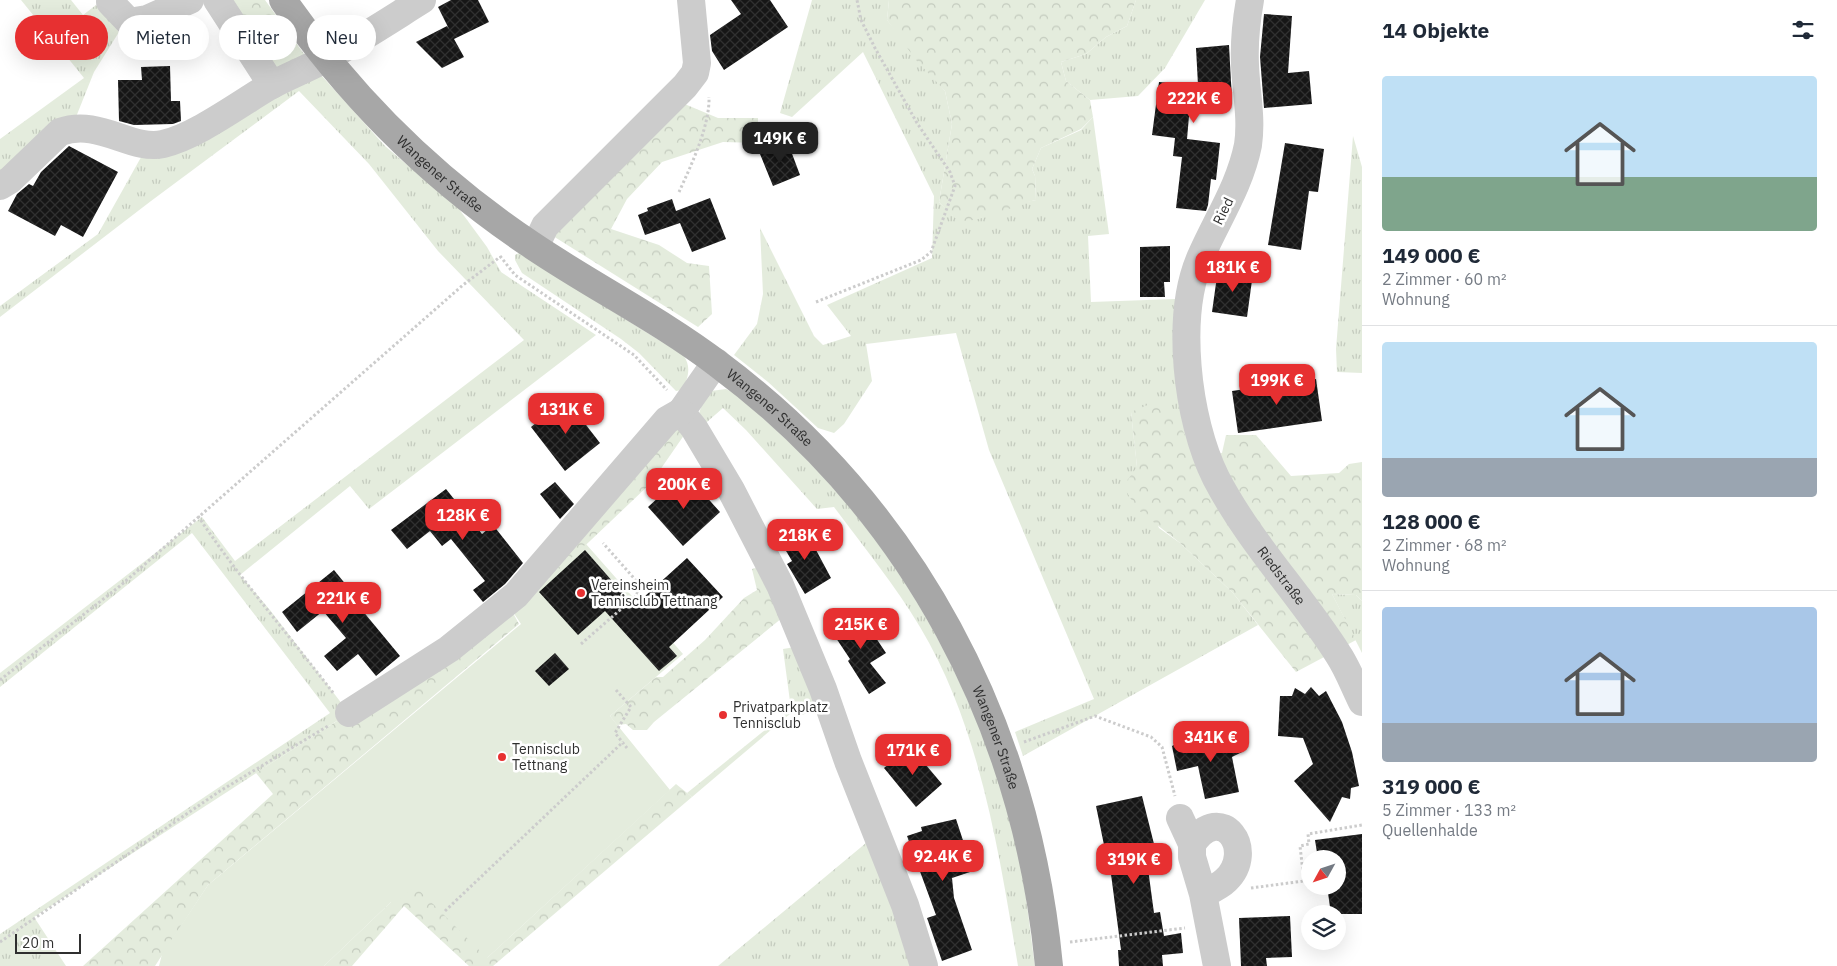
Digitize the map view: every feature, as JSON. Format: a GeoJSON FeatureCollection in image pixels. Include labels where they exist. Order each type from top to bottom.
{"type":"FeatureCollection","features":[{"type":"Feature","properties":{"kind":"main road","name":"Wangener Straße"},"geometry":{"type":"LineString","coordinates":[[283,0],[307,34]]}},
{"type":"Feature","properties":{"kind":"main road","name":"Wangener Straße"},"geometry":{"type":"LineString","coordinates":[[326,60],[399,141],[432,170],[503,226],[716,362],[748,387],[796,430],[846,483],[896,545],[938,610],[981,694],[1016,789],[1037,876],[1048,956]]}},
{"type":"Feature","properties":{"kind":"street"},"geometry":{"type":"LineString","coordinates":[[110,2],[129,22],[147,19],[190,0]]}},
{"type":"Feature","properties":{"kind":"street"},"geometry":{"type":"LineString","coordinates":[[218,0],[272,85]]}},
{"type":"Feature","properties":{"kind":"street"},"geometry":{"type":"LineString","coordinates":[[376,28],[422,0]]}},
{"type":"Feature","properties":{"kind":"street"},"geometry":{"type":"LineString","coordinates":[[535,247],[545,226],[685,86],[695,72],[698,63],[691,0]]}},
{"type":"Feature","properties":{"kind":"street","name":"Ried"},"geometry":{"type":"LineString","coordinates":[[1204,449],[1192,395],[1187,348],[1187,303],[1201,255],[1235,189],[1248,145],[1250,126],[1244,41],[1250,0]]}},
{"type":"Feature","properties":{"kind":"street"},"geometry":{"type":"LineString","coordinates":[[0,186],[10,180],[60,132],[78,128],[161,144],[182,138],[272,85],[323,60]]}},
{"type":"Feature","properties":{"kind":"street"},"geometry":{"type":"LineString","coordinates":[[349,713],[449,649],[516,595],[666,420],[681,412],[716,362]]}},
{"type":"Feature","properties":{"kind":"street"},"geometry":{"type":"LineString","coordinates":[[681,412],[694,428],[731,490],[780,585],[823,689],[848,761],[906,905],[924,966]]}},
{"type":"Feature","properties":{"kind":"street","name":"Riedstraße"},"geometry":{"type":"LineString","coordinates":[[1204,449],[1234,509],[1339,656],[1362,702]]}},
{"type":"Feature","properties":{"kind":"street"},"geometry":{"type":"LineString","coordinates":[[1180,818],[1192,844],[1195,868],[1203,894],[1217,966]]}},
{"type":"Feature","properties":{"kind":"street"},"geometry":{"type":"LineString","coordinates":[[1192,844],[1202,831],[1216,826],[1224,827],[1232,833],[1237,847],[1237,864],[1230,875],[1220,885],[1203,894]]}},
{"type":"Feature","properties":{"kind":"path"},"geometry":{"type":"LineString","coordinates":[[816,302],[921,260],[931,252],[955,186],[950,172],[917,123],[875,48],[861,20],[857,0]]}},
{"type":"Feature","properties":{"kind":"path"},"geometry":{"type":"LineString","coordinates":[[679,192],[696,151],[708,112],[707,90],[695,72]]}},
{"type":"Feature","properties":{"kind":"path"},"geometry":{"type":"LineString","coordinates":[[503,226],[497,247],[500,257],[515,275],[634,354],[662,384],[681,412]]}},
{"type":"Feature","properties":{"kind":"path"},"geometry":{"type":"LineString","coordinates":[[0,680],[120,586],[463,285],[500,257]]}},
{"type":"Feature","properties":{"kind":"path"},"geometry":{"type":"LineString","coordinates":[[0,942],[220,791],[349,713],[270,610],[228,562],[198,516]]}},
{"type":"Feature","properties":{"kind":"path"},"geometry":{"type":"LineString","coordinates":[[581,644],[636,596],[640,585],[603,543]]}},
{"type":"Feature","properties":{"kind":"path"},"geometry":{"type":"LineString","coordinates":[[616,690],[631,707],[615,733],[627,748]]}},
{"type":"Feature","properties":{"kind":"path"},"geometry":{"type":"LineString","coordinates":[[1046,733],[1095,716],[1151,737],[1162,747],[1180,818]]}},
{"type":"Feature","properties":{"kind":"path"},"geometry":{"type":"LineString","coordinates":[[445,911],[623,742]]}},
{"type":"Feature","properties":{"kind":"path"},"geometry":{"type":"LineString","coordinates":[[1246,889],[1304,881],[1300,846],[1309,844],[1308,834],[1362,825]]}},
{"type":"Feature","properties":{"kind":"path"},"geometry":{"type":"LineString","coordinates":[[1048,956],[1208,925]]}},
{"type":"Feature","properties":{"kind":"green space"},"geometry":{"type":"Polygon","coordinates":[[[21,0],[71,0],[83,15],[33,15],[21,0]]]}},
{"type":"Feature","properties":{"kind":"green space"},"geometry":{"type":"Polygon","coordinates":[[[217,0],[265,0],[276,15],[227,15],[217,0]]]}},
{"type":"Feature","properties":{"kind":"green space"},"geometry":{"type":"Polygon","coordinates":[[[812,0],[889,0],[887,20],[945,91],[952,124],[939,202],[953,216],[1036,200],[1035,176],[1032,169],[1041,148],[1081,130],[1093,117],[1109,234],[1088,236],[1091,302],[1175,299],[1178,378],[1197,456],[1131,412],[1137,467],[1159,528],[1180,543],[1233,593],[1258,625],[1023,756],[1015,732],[1094,699],[989,450],[956,333],[866,344],[872,381],[844,424],[834,433],[818,428],[768,382],[734,355],[757,324],[763,294],[760,228],[814,336],[823,345],[851,336],[827,305],[932,258],[934,196],[863,52],[792,117],[780,113],[812,0]]]}},
{"type":"Feature","properties":{"kind":"green space"},"geometry":{"type":"Polygon","coordinates":[[[889,0],[1136,0],[1127,26],[1106,37],[1086,54],[1061,62],[1066,81],[1090,100],[1093,117],[1081,129],[1041,148],[1032,169],[1035,176],[1036,200],[986,217],[967,221],[954,217],[939,202],[952,124],[945,91],[916,60],[887,20],[889,0]]]}},
{"type":"Feature","properties":{"kind":"green space"},"geometry":{"type":"Polygon","coordinates":[[[1136,0],[1205,0],[1165,68],[1138,96],[1090,100],[1066,81],[1061,62],[1086,54],[1106,37],[1127,26],[1136,0]]]}},
{"type":"Feature","properties":{"kind":"green space"},"geometry":{"type":"Polygon","coordinates":[[[96,5],[105,15],[83,15],[96,5]]]}},
{"type":"Feature","properties":{"kind":"green space"},"geometry":{"type":"Polygon","coordinates":[[[108,19],[118,31],[108,50],[108,19]]]}},
{"type":"Feature","properties":{"kind":"green space"},"geometry":{"type":"Polygon","coordinates":[[[297,44],[312,65],[272,85],[256,60],[297,60],[297,44]]]}},
{"type":"Feature","properties":{"kind":"green space"},"geometry":{"type":"Polygon","coordinates":[[[69,60],[102,60],[94,72],[76,117],[0,186],[0,139],[84,78],[69,60]]]}},
{"type":"Feature","properties":{"kind":"green space"},"geometry":{"type":"Polygon","coordinates":[[[312,65],[385,146],[459,209],[487,247],[501,272],[596,335],[369,509],[350,486],[240,575],[270,610],[349,713],[34,917],[66,966],[0,966],[0,934],[330,713],[192,533],[0,687],[0,673],[202,517],[235,561],[524,340],[438,251],[369,164],[299,91],[0,317],[0,306],[98,234],[149,143],[312,65]]]}},
{"type":"Feature","properties":{"kind":"green space"},"geometry":{"type":"Polygon","coordinates":[[[675,100],[718,118],[758,118],[758,143],[723,142],[662,162],[627,199],[611,229],[659,245],[687,263],[709,266],[712,314],[698,327],[553,236],[675,100]]]}},
{"type":"Feature","properties":{"kind":"green space"},"geometry":{"type":"Polygon","coordinates":[[[1353,136],[1362,167],[1362,373],[1337,372],[1336,349],[1353,136]]]}},
{"type":"Feature","properties":{"kind":"green space"},"geometry":{"type":"Polygon","coordinates":[[[519,253],[683,355],[686,359],[688,372],[682,390],[676,391],[639,353],[621,339],[522,273],[515,260],[515,255],[519,253]]]}},
{"type":"Feature","properties":{"kind":"green space"},"geometry":{"type":"Polygon","coordinates":[[[726,389],[734,393],[782,435],[844,500],[876,540],[905,583],[931,627],[955,673],[976,720],[1010,817],[1022,872],[1035,966],[1018,966],[1003,879],[984,791],[958,706],[941,666],[910,611],[834,507],[817,509],[746,430],[723,408],[700,428],[699,413],[705,399],[711,391],[726,389]]]}},
{"type":"Feature","properties":{"kind":"green space"},"geometry":{"type":"Polygon","coordinates":[[[1150,404],[1169,407],[1197,456],[1222,453],[1226,435],[1256,435],[1291,476],[1339,473],[1349,464],[1362,462],[1362,601],[1356,595],[1332,594],[1356,640],[1296,672],[1233,593],[1180,543],[1137,509],[1123,486],[1137,467],[1131,412],[1150,404]]]}},
{"type":"Feature","properties":{"kind":"green space"},"geometry":{"type":"Polygon","coordinates":[[[667,420],[689,428],[651,483],[550,579],[540,567],[667,420]]]}},
{"type":"Feature","properties":{"kind":"green space","name":"Tennisclub Tettnang"},"geometry":{"type":"Polygon","coordinates":[[[586,544],[683,654],[610,716],[670,790],[487,958],[415,886],[394,904],[391,902],[324,966],[159,966],[162,954],[208,885],[521,624],[513,612],[586,544]]]}},
{"type":"Feature","properties":{"kind":"green space"},"geometry":{"type":"Polygon","coordinates":[[[762,566],[782,618],[654,722],[647,730],[633,730],[626,724],[617,725],[610,716],[656,677],[663,677],[705,640],[744,598],[757,590],[752,569],[762,566]]]}},
{"type":"Feature","properties":{"kind":"green space"},"geometry":{"type":"Polygon","coordinates":[[[1332,594],[1356,595],[1362,601],[1362,653],[1332,594]]]}},
{"type":"Feature","properties":{"kind":"green space"},"geometry":{"type":"Polygon","coordinates":[[[507,602],[519,624],[208,885],[155,966],[83,966],[273,794],[256,773],[449,649],[507,602]]]}},
{"type":"Feature","properties":{"kind":"green space"},"geometry":{"type":"Polygon","coordinates":[[[795,647],[816,707],[801,715],[791,713],[692,797],[687,793],[791,709],[783,649],[795,647]]]}},
{"type":"Feature","properties":{"kind":"green space"},"geometry":{"type":"Polygon","coordinates":[[[604,719],[487,958],[676,784],[692,797],[493,966],[469,966],[404,906],[352,966],[324,966],[391,902],[604,719]]]}},
{"type":"Feature","properties":{"kind":"green space"},"geometry":{"type":"Polygon","coordinates":[[[878,833],[924,966],[718,966],[878,833]]]}},
{"type":"Feature","properties":{"kind":"building"},"geometry":{"type":"Polygon","coordinates":[[[451,0],[478,0],[489,22],[454,39],[464,57],[442,68],[416,42],[447,26],[449,29],[438,7],[451,0]]]}},
{"type":"Feature","properties":{"kind":"building"},"geometry":{"type":"Polygon","coordinates":[[[731,0],[770,0],[788,27],[724,70],[712,51],[710,35],[741,14],[731,0]]]}},
{"type":"Feature","properties":{"kind":"building"},"geometry":{"type":"Polygon","coordinates":[[[1264,14],[1292,16],[1288,73],[1309,71],[1312,104],[1264,108],[1260,57],[1264,14]]]}},
{"type":"Feature","properties":{"kind":"building"},"geometry":{"type":"Polygon","coordinates":[[[1229,45],[1232,100],[1190,105],[1187,139],[1220,143],[1216,180],[1211,179],[1208,205],[1206,211],[1176,208],[1182,157],[1173,156],[1175,138],[1152,135],[1159,82],[1198,85],[1196,48],[1229,45]]]}},
{"type":"Feature","properties":{"kind":"building"},"geometry":{"type":"Polygon","coordinates":[[[170,66],[171,101],[180,101],[181,121],[173,124],[134,125],[119,121],[118,80],[142,80],[141,67],[170,66]]]}},
{"type":"Feature","properties":{"kind":"building"},"geometry":{"type":"Polygon","coordinates":[[[788,143],[800,175],[773,186],[760,154],[788,143]]]}},
{"type":"Feature","properties":{"kind":"building"},"geometry":{"type":"Polygon","coordinates":[[[1285,143],[1324,149],[1318,192],[1309,191],[1301,250],[1268,245],[1285,143]]]}},
{"type":"Feature","properties":{"kind":"building"},"geometry":{"type":"Polygon","coordinates":[[[69,146],[118,172],[83,237],[61,225],[55,236],[8,211],[17,194],[29,184],[33,186],[41,172],[69,146]]]}},
{"type":"Feature","properties":{"kind":"building"},"geometry":{"type":"Polygon","coordinates":[[[710,198],[726,239],[692,252],[680,223],[645,235],[638,215],[648,211],[647,208],[672,199],[676,211],[710,198]]]}},
{"type":"Feature","properties":{"kind":"building"},"geometry":{"type":"Polygon","coordinates":[[[1170,246],[1170,282],[1164,282],[1165,297],[1140,297],[1140,247],[1170,246]]]}},
{"type":"Feature","properties":{"kind":"building"},"geometry":{"type":"Polygon","coordinates":[[[1218,269],[1253,273],[1247,317],[1212,312],[1218,269]]]}},
{"type":"Feature","properties":{"kind":"building"},"geometry":{"type":"Polygon","coordinates":[[[1316,379],[1322,421],[1238,433],[1232,391],[1316,379]]]}},
{"type":"Feature","properties":{"kind":"building"},"geometry":{"type":"Polygon","coordinates":[[[566,399],[600,443],[565,471],[531,427],[566,399]]]}},
{"type":"Feature","properties":{"kind":"building"},"geometry":{"type":"Polygon","coordinates":[[[685,473],[720,512],[683,546],[648,507],[685,473]]]}},
{"type":"Feature","properties":{"kind":"building"},"geometry":{"type":"Polygon","coordinates":[[[555,482],[574,504],[560,519],[540,494],[555,482]]]}},
{"type":"Feature","properties":{"kind":"building"},"geometry":{"type":"Polygon","coordinates":[[[446,489],[482,534],[493,525],[523,563],[505,584],[483,602],[473,590],[485,581],[451,539],[442,546],[430,531],[407,549],[391,530],[446,489]]]}},
{"type":"Feature","properties":{"kind":"building"},"geometry":{"type":"Polygon","coordinates":[[[799,527],[805,537],[808,535],[831,578],[805,594],[787,564],[792,561],[779,539],[799,527]]]}},
{"type":"Feature","properties":{"kind":"building"},"geometry":{"type":"Polygon","coordinates":[[[585,550],[634,606],[687,558],[723,597],[669,647],[677,656],[659,671],[605,611],[578,635],[539,592],[585,550]]]}},
{"type":"Feature","properties":{"kind":"building"},"geometry":{"type":"Polygon","coordinates":[[[334,570],[360,602],[357,604],[400,656],[376,676],[358,654],[337,671],[324,656],[346,638],[323,611],[297,632],[282,612],[334,570]]]}},
{"type":"Feature","properties":{"kind":"building"},"geometry":{"type":"Polygon","coordinates":[[[858,611],[886,653],[870,663],[886,683],[869,694],[848,661],[850,659],[830,629],[858,611]]]}},
{"type":"Feature","properties":{"kind":"building"},"geometry":{"type":"Polygon","coordinates":[[[555,653],[569,669],[549,686],[535,671],[555,653]]]}},
{"type":"Feature","properties":{"kind":"building"},"geometry":{"type":"Polygon","coordinates":[[[1311,687],[1319,696],[1326,691],[1342,722],[1352,752],[1359,786],[1351,788],[1350,799],[1342,797],[1330,822],[1294,781],[1313,764],[1303,738],[1278,736],[1280,696],[1292,696],[1295,688],[1305,694],[1311,687]]]}},
{"type":"Feature","properties":{"kind":"building"},"geometry":{"type":"Polygon","coordinates":[[[1195,734],[1196,742],[1239,734],[1242,752],[1232,757],[1239,792],[1205,799],[1198,766],[1177,771],[1172,746],[1195,734]]]}},
{"type":"Feature","properties":{"kind":"building"},"geometry":{"type":"Polygon","coordinates":[[[910,746],[942,784],[916,807],[884,768],[910,746]]]}},
{"type":"Feature","properties":{"kind":"building"},"geometry":{"type":"Polygon","coordinates":[[[1142,796],[1156,852],[1146,854],[1154,913],[1160,912],[1164,936],[1181,933],[1183,953],[1162,955],[1163,966],[1119,966],[1118,950],[1121,950],[1107,844],[1104,845],[1096,806],[1142,796]]]}},
{"type":"Feature","properties":{"kind":"building"},"geometry":{"type":"Polygon","coordinates":[[[956,819],[973,871],[952,878],[954,898],[972,950],[942,961],[927,918],[936,915],[907,836],[922,831],[921,827],[956,819]]]}},
{"type":"Feature","properties":{"kind":"building"},"geometry":{"type":"Polygon","coordinates":[[[1362,834],[1362,914],[1346,914],[1346,905],[1330,905],[1328,895],[1346,895],[1346,850],[1317,850],[1315,840],[1362,834]]]}},
{"type":"Feature","properties":{"kind":"building"},"geometry":{"type":"Polygon","coordinates":[[[1290,916],[1292,957],[1266,958],[1267,966],[1241,966],[1239,918],[1290,916]]]}},
{"type":"Feature","properties":{"kind":"place","name":"Vereinsheim Tennisclub Tettnang"},"geometry":{"type":"Point","coordinates":[581,593]}},
{"type":"Feature","properties":{"kind":"place","name":"Privatparkplatz Tennisclub"},"geometry":{"type":"Point","coordinates":[723,715]}},
{"type":"Feature","properties":{"kind":"place","name":"Tennisclub Tettnang"},"geometry":{"type":"Point","coordinates":[502,757]}}]}
